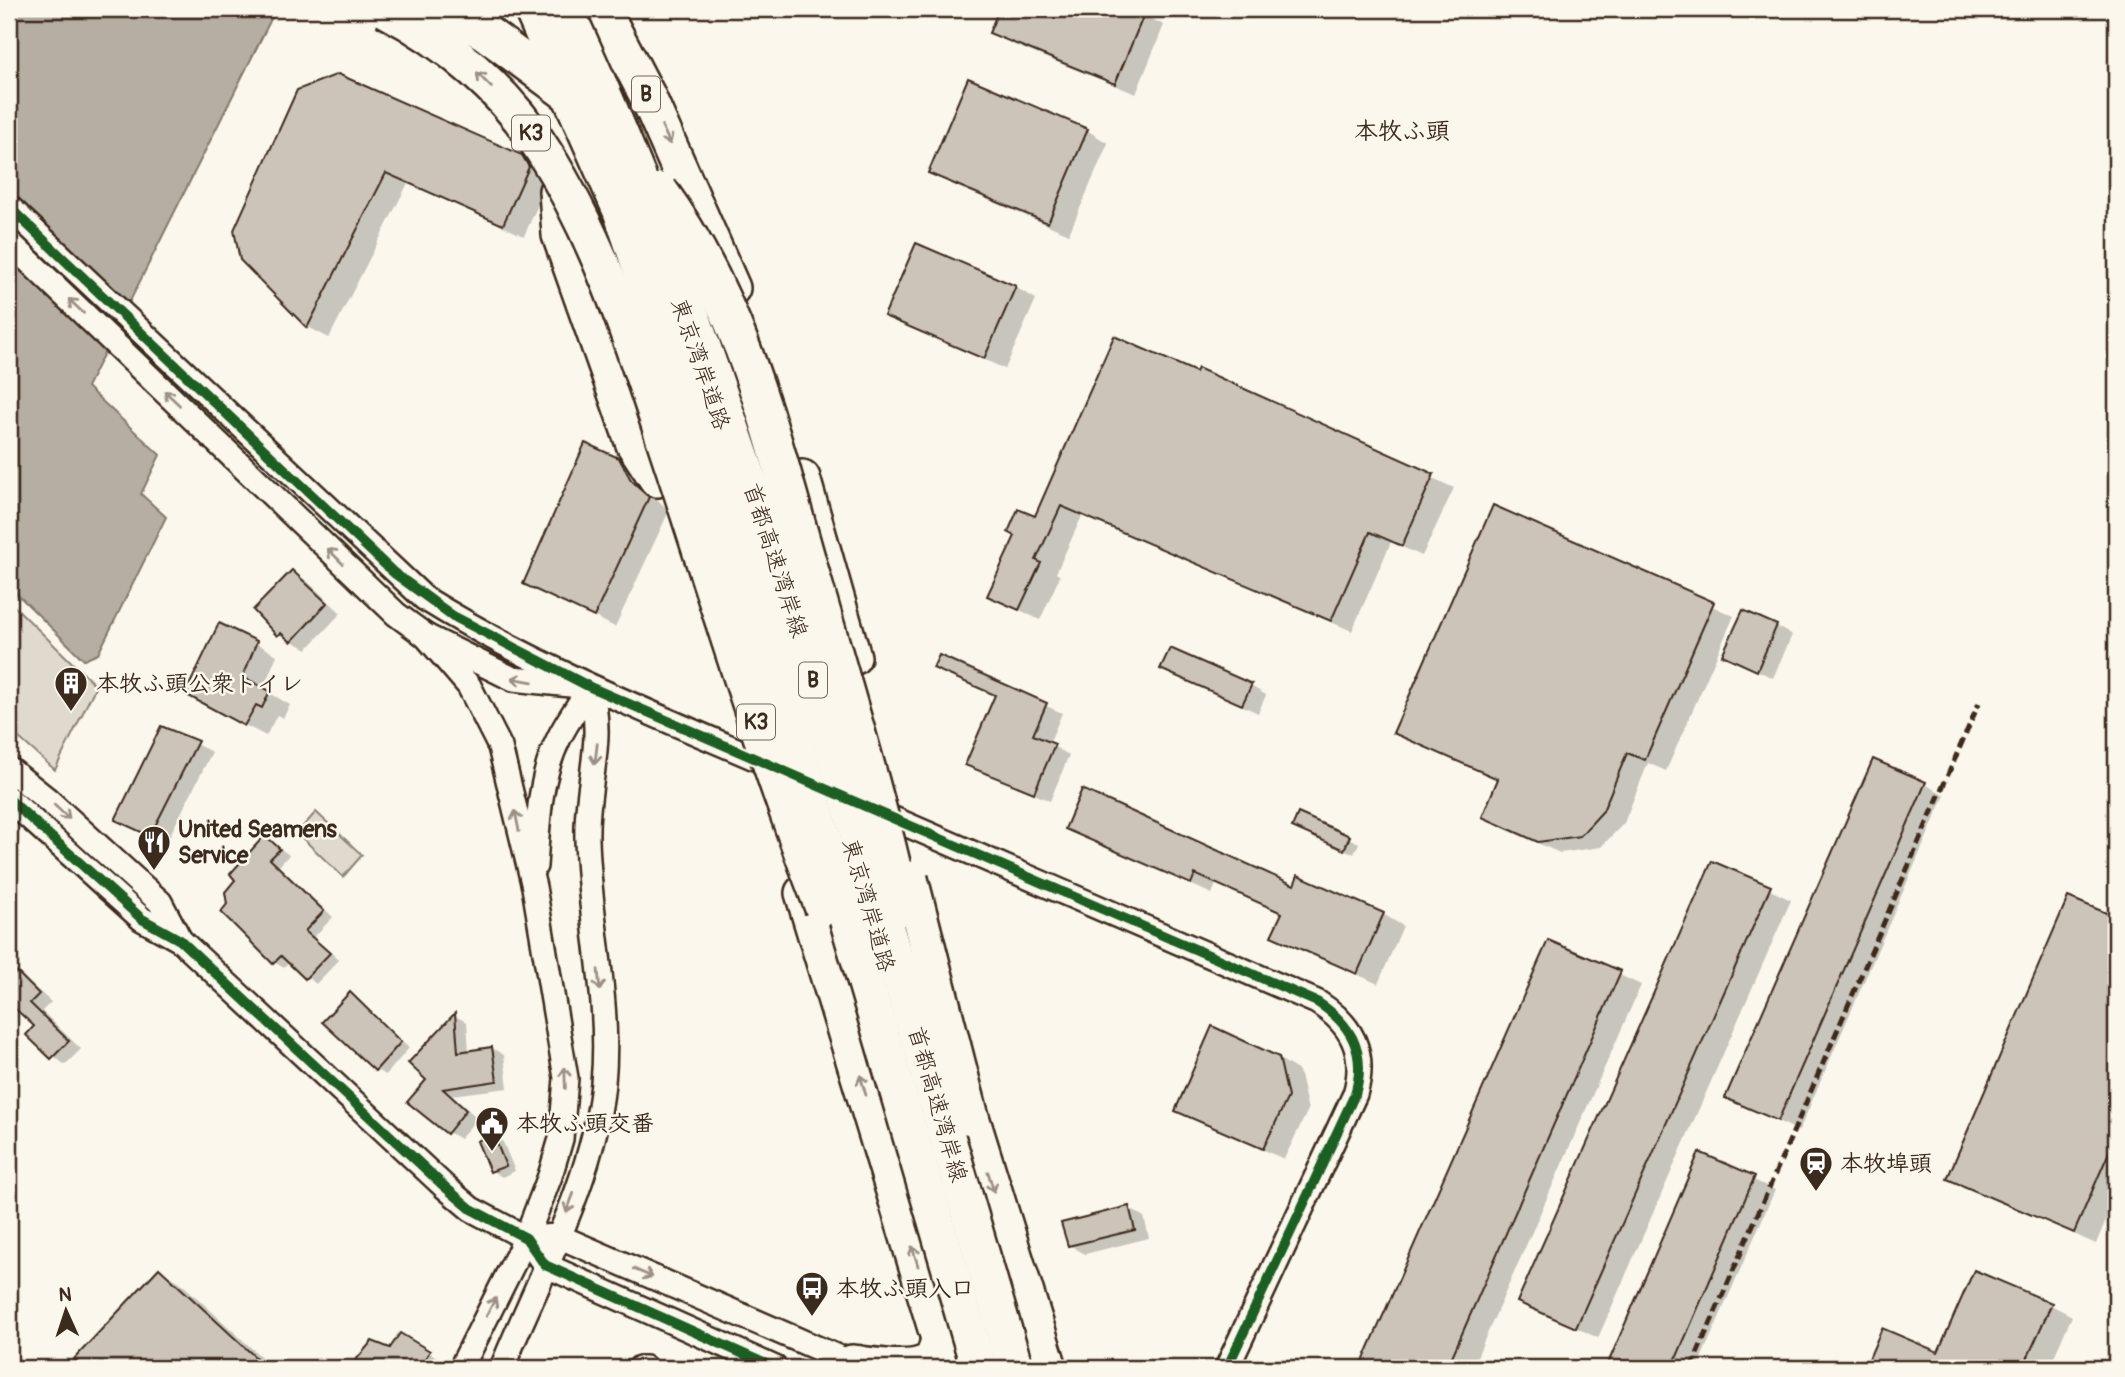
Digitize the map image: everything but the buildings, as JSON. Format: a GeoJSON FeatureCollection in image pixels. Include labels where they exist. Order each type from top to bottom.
{"type":"FeatureCollection","features":[{"type":"Feature","properties":{"kind":"highway","name":"K3"},"geometry":{"type":"LineString","coordinates":[[385,9],[418,26],[467,64],[511,107],[544,150],[592,240],[647,387],[897,1142]]}},
{"type":"Feature","properties":{"kind":"highway","name":"K3"},"geometry":{"type":"LineString","coordinates":[[442,9],[483,32],[543,72],[596,118],[626,149],[676,214],[732,320],[755,381],[876,792],[957,1170]]}},
{"type":"Feature","properties":{"kind":"highway"},"geometry":{"type":"LineString","coordinates":[[484,9],[519,87],[557,191],[803,893],[897,1142],[948,1368]]}},
{"type":"Feature","properties":{"kind":"highway","name":"首都高速湾岸線"},"geometry":{"type":"LineString","coordinates":[[532,9],[621,211],[716,487],[770,656],[897,1142],[979,1368]]}},
{"type":"Feature","properties":{"kind":"highway","name":"東京湾岸道路"},"geometry":{"type":"LineString","coordinates":[[559,9],[603,114],[779,652],[989,1368]]}},
{"type":"Feature","properties":{"kind":"highway","name":"首都高速湾岸線"},"geometry":{"type":"LineString","coordinates":[[565,9],[650,204],[724,402],[791,607],[1015,1368]]}},
{"type":"Feature","properties":{"kind":"highway","name":"東京湾岸道路"},"geometry":{"type":"LineString","coordinates":[[572,9],[624,137],[761,545],[1004,1368]]}},
{"type":"Feature","properties":{"kind":"highway"},"geometry":{"type":"LineString","coordinates":[[581,9],[625,105],[888,783],[921,927],[971,1117],[1049,1368]]}},
{"type":"Feature","properties":{"kind":"highway","name":"B"},"geometry":{"type":"LineString","coordinates":[[602,9],[686,181],[755,345],[794,453],[888,783]]}},
{"type":"Feature","properties":{"kind":"highway"},"geometry":{"type":"LineString","coordinates":[[648,246],[803,893]]}},
{"type":"Feature","properties":{"kind":"highway"},"geometry":{"type":"LineString","coordinates":[[857,1366],[909,1368],[924,1364],[933,1357],[940,1335]]}},
{"type":"Feature","properties":{"kind":"street"},"geometry":{"type":"LineString","coordinates":[[9,207],[137,331],[424,597],[482,632],[590,687],[1317,1002],[1345,1023],[1359,1054],[1360,1079],[1355,1094],[1227,1368]]}},
{"type":"Feature","properties":{"kind":"street"},"geometry":{"type":"LineString","coordinates":[[9,242],[370,591],[426,636],[469,686],[491,726],[506,767],[534,887],[564,1056],[566,1095],[557,1155],[526,1238],[461,1368]]}},
{"type":"Feature","properties":{"kind":"street"},"geometry":{"type":"LineString","coordinates":[[426,636],[513,679],[590,687]]}},
{"type":"Feature","properties":{"kind":"street"},"geometry":{"type":"LineString","coordinates":[[534,887],[538,808],[544,783],[558,739],[590,687]]}},
{"type":"Feature","properties":{"kind":"street"},"geometry":{"type":"LineString","coordinates":[[502,1368],[558,1236],[593,1139],[603,1081],[603,1034],[587,852],[598,722],[590,687]]}},
{"type":"Feature","properties":{"kind":"street"},"geometry":{"type":"LineString","coordinates":[[9,769],[48,800],[160,902],[180,940]]}},
{"type":"Feature","properties":{"kind":"street"},"geometry":{"type":"LineString","coordinates":[[9,799],[142,919],[180,940],[421,1167],[471,1209],[526,1238],[545,1265],[775,1368]]}},
{"type":"Feature","properties":{"kind":"street"},"geometry":{"type":"LineString","coordinates":[[526,1238],[558,1236],[857,1366]]}},
{"type":"Feature","properties":{"kind":"shaded area"},"geometry":{"type":"Polygon","coordinates":[[[9,9],[276,9],[87,387],[160,455],[141,494],[166,517],[98,654],[84,660],[9,586],[9,9]]]}},
{"type":"Feature","properties":{"kind":"shaded area"},"geometry":{"type":"Polygon","coordinates":[[[9,601],[96,686],[55,770],[9,729],[9,601]]]}},
{"type":"Feature","properties":{"kind":"shaded area"},"geometry":{"type":"Polygon","coordinates":[[[316,812],[362,855],[343,877],[297,833],[316,812]]]}},
{"type":"Feature","properties":{"kind":"railway"},"geometry":{"type":"LineString","coordinates":[[1691,1368],[1979,703]]}},
{"type":"Feature","properties":{"kind":"cycle path"},"geometry":{"type":"LineString","coordinates":[[9,207],[394,573],[453,616],[590,687],[1317,1002],[1339,1020],[1348,1030],[1357,1053],[1359,1065],[1355,1094],[1227,1368]]}},
{"type":"Feature","properties":{"kind":"cycle path"},"geometry":{"type":"LineString","coordinates":[[9,799],[142,919],[180,940],[445,1187],[471,1209],[526,1238],[545,1265],[775,1368]]}},
{"type":"Feature","properties":{"kind":"place","name":"本牧ふ頭公衆トイレ"},"geometry":{"type":"Point","coordinates":[71,713]}},
{"type":"Feature","properties":{"kind":"place","name":"United Seamens Service"},"geometry":{"type":"Point","coordinates":[154,872]}},
{"type":"Feature","properties":{"kind":"place","name":"本牧ふ頭交番"},"geometry":{"type":"Point","coordinates":[492,1153]}},
{"type":"Feature","properties":{"kind":"place","name":"本牧埠頭"},"geometry":{"type":"Point","coordinates":[1816,1193]}},
{"type":"Feature","properties":{"kind":"place","name":"本牧ふ頭入口"},"geometry":{"type":"Point","coordinates":[812,1318]}},
{"type":"Feature","properties":{"kind":"district","name":"本牧ふ頭"},"geometry":{"type":"Point","coordinates":[1402,131]}}]}
